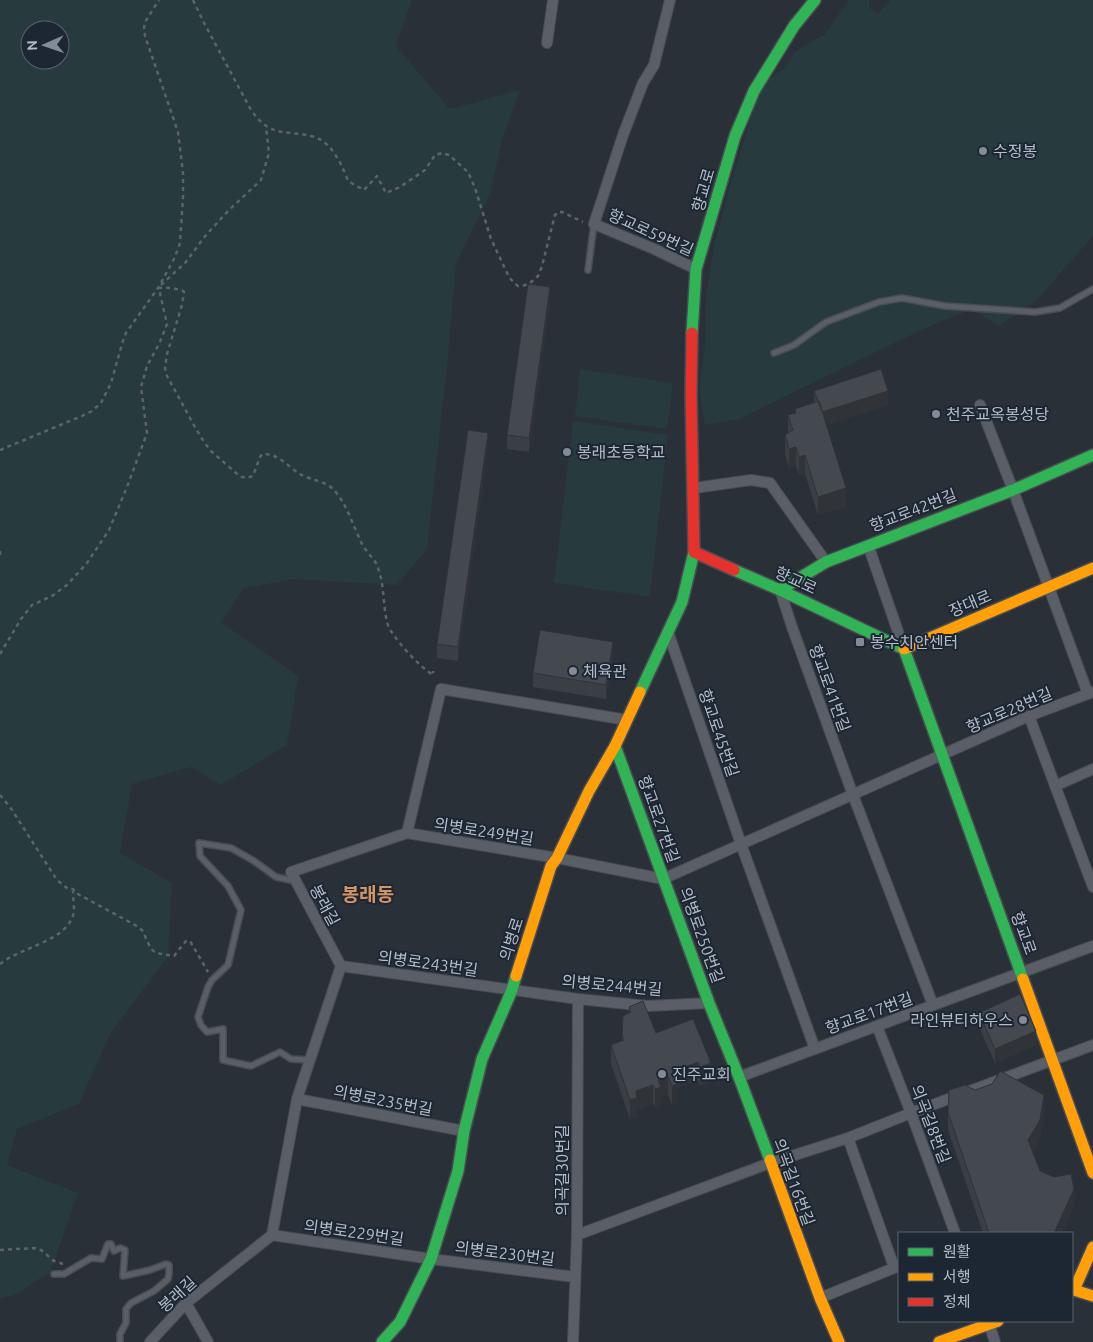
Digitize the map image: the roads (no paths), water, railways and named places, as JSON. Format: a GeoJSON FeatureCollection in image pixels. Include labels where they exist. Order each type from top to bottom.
{"type":"FeatureCollection","features":[{"type":"Feature","properties":{"kind":"street"},"geometry":{"type":"LineString","coordinates":[[547,43],[553,0]]}},
{"type":"Feature","properties":{"kind":"street"},"geometry":{"type":"LineString","coordinates":[[594,225],[623,135],[644,83],[654,65],[670,0]]}},
{"type":"Feature","properties":{"kind":"street","name":"향교로"},"geometry":{"type":"LineString","coordinates":[[815,0],[794,26],[754,91],[736,136],[696,269],[694,283],[691,419],[694,552],[896,643],[904,649],[1052,1060],[1090,1154],[1093,1173]]}},
{"type":"Feature","properties":{"kind":"street","name":"향교로59번길"},"geometry":{"type":"LineString","coordinates":[[594,225],[654,248],[696,269]]}},
{"type":"Feature","properties":{"kind":"street"},"geometry":{"type":"LineString","coordinates":[[980,405],[1090,693]]}},
{"type":"Feature","properties":{"kind":"street","name":"향교로42번길"},"geometry":{"type":"LineString","coordinates":[[780,590],[826,562],[1013,490],[1093,455]]}},
{"type":"Feature","properties":{"kind":"street"},"geometry":{"type":"LineString","coordinates":[[694,488],[751,480],[770,483],[826,562]]}},
{"type":"Feature","properties":{"kind":"street"},"geometry":{"type":"LineString","coordinates":[[868,545],[904,649]]}},
{"type":"Feature","properties":{"kind":"street","name":"의병로"},"geometry":{"type":"LineString","coordinates":[[382,1342],[400,1322],[431,1259],[458,1171],[464,1131],[482,1059],[512,990],[551,866],[557,858],[588,791],[615,746],[682,602],[694,552]]}},
{"type":"Feature","properties":{"kind":"street","name":"장대로"},"geometry":{"type":"LineString","coordinates":[[904,649],[1093,568]]}},
{"type":"Feature","properties":{"kind":"street","name":"향교로41번길"},"geometry":{"type":"LineString","coordinates":[[780,590],[854,795]]}},
{"type":"Feature","properties":{"kind":"street","name":"향교로45번길"},"geometry":{"type":"LineString","coordinates":[[668,632],[742,844]]}},
{"type":"Feature","properties":{"kind":"street"},"geometry":{"type":"LineString","coordinates":[[407,833],[441,689],[627,720]]}},
{"type":"Feature","properties":{"kind":"street","name":"향교로28번길"},"geometry":{"type":"LineString","coordinates":[[943,755],[1029,716],[1090,693]]}},
{"type":"Feature","properties":{"kind":"street"},"geometry":{"type":"LineString","coordinates":[[1029,716],[1090,872],[1093,886]]}},
{"type":"Feature","properties":{"kind":"street","name":"향교로27번길"},"geometry":{"type":"LineString","coordinates":[[615,746],[664,879],[943,755]]}},
{"type":"Feature","properties":{"kind":"street"},"geometry":{"type":"LineString","coordinates":[[1056,786],[1093,769]]}},
{"type":"Feature","properties":{"kind":"street","name":"향교로17번길"},"geometry":{"type":"LineString","coordinates":[[854,795],[933,1005]]}},
{"type":"Feature","properties":{"kind":"street","name":"의병로249번길"},"geometry":{"type":"LineString","coordinates":[[407,833],[557,858]]}},
{"type":"Feature","properties":{"kind":"street","name":"봉래길"},"geometry":{"type":"LineString","coordinates":[[341,966],[291,872],[407,833]]}},
{"type":"Feature","properties":{"kind":"street","name":"향교로17번길"},"geometry":{"type":"LineString","coordinates":[[742,844],[815,1049]]}},
{"type":"Feature","properties":{"kind":"street","name":"의병로250번길"},"geometry":{"type":"LineString","coordinates":[[557,858],[664,879],[709,1003],[739,1077]]}},
{"type":"Feature","properties":{"kind":"street","name":"향교로17번길"},"geometry":{"type":"LineString","coordinates":[[739,1077],[1093,946]]}},
{"type":"Feature","properties":{"kind":"street"},"geometry":{"type":"LineString","coordinates":[[272,1235],[297,1099],[341,966]]}},
{"type":"Feature","properties":{"kind":"street","name":"의병로243번길"},"geometry":{"type":"LineString","coordinates":[[341,966],[512,990]]}},
{"type":"Feature","properties":{"kind":"street","name":"의병로244번길"},"geometry":{"type":"LineString","coordinates":[[512,990],[648,1006],[709,1003]]}},
{"type":"Feature","properties":{"kind":"street","name":"의곡길30번길"},"geometry":{"type":"LineString","coordinates":[[574,1342],[577,1235],[578,999]]}},
{"type":"Feature","properties":{"kind":"street","name":"의곡길8번길"},"geometry":{"type":"LineString","coordinates":[[877,1026],[955,1232]]}},
{"type":"Feature","properties":{"kind":"street"},"geometry":{"type":"LineString","coordinates":[[577,1235],[770,1163],[848,1138],[1093,1045]]}},
{"type":"Feature","properties":{"kind":"street","name":"의곡길16번길"},"geometry":{"type":"LineString","coordinates":[[739,1077],[820,1298],[839,1342]]}},
{"type":"Feature","properties":{"kind":"street","name":"의병로235번길"},"geometry":{"type":"LineString","coordinates":[[297,1099],[464,1131]]}},
{"type":"Feature","properties":{"kind":"street"},"geometry":{"type":"LineString","coordinates":[[820,1298],[897,1267],[848,1138]]}},
{"type":"Feature","properties":{"kind":"street","name":"봉래길"},"geometry":{"type":"LineString","coordinates":[[150,1342],[186,1304],[272,1235]]}},
{"type":"Feature","properties":{"kind":"street","name":"의병로229번길"},"geometry":{"type":"LineString","coordinates":[[272,1235],[431,1259]]}},
{"type":"Feature","properties":{"kind":"street"},"geometry":{"type":"LineString","coordinates":[[1073,1291],[1093,1247]]}},
{"type":"Feature","properties":{"kind":"street","name":"의병로230번길"},"geometry":{"type":"LineString","coordinates":[[431,1259],[575,1277]]}},
{"type":"Feature","properties":{"kind":"street"},"geometry":{"type":"LineString","coordinates":[[1073,1291],[1093,1284]]}},
{"type":"Feature","properties":{"kind":"street"},"geometry":{"type":"LineString","coordinates":[[1073,1291],[1093,1296]]}},
{"type":"Feature","properties":{"kind":"street"},"geometry":{"type":"LineString","coordinates":[[186,1304],[208,1342]]}},
{"type":"Feature","properties":{"kind":"street"},"geometry":{"type":"LineString","coordinates":[[939,1342],[992,1322],[995,1342]]}},
{"type":"Feature","properties":{"kind":"lane"},"geometry":{"type":"LineString","coordinates":[[588,270],[594,225]]}},
{"type":"Feature","properties":{"kind":"lane"},"geometry":{"type":"LineString","coordinates":[[774,353],[794,345],[826,322],[879,302],[902,298],[945,306],[1035,312],[1060,308],[1093,289]]}},
{"type":"Feature","properties":{"kind":"lane"},"geometry":{"type":"LineString","coordinates":[[296,881],[276,877],[231,848],[199,843],[200,856],[228,886],[241,910],[228,965],[212,980],[198,1017],[201,1025],[207,1032],[224,1029],[223,1060],[251,1066],[280,1052],[292,1059],[310,1060]]}},
{"type":"Feature","properties":{"kind":"lane"},"geometry":{"type":"LineString","coordinates":[[54,1274],[64,1274],[91,1258],[102,1259],[108,1244],[111,1244],[114,1251],[120,1248],[125,1250],[123,1276],[166,1264],[169,1265],[170,1274],[168,1279],[154,1292],[131,1303],[126,1309],[126,1323],[120,1334],[120,1342]]}},
{"type":"Feature","properties":{"kind":"place","name":"수정봉"},"geometry":{"type":"Point","coordinates":[983,151]}},
{"type":"Feature","properties":{"kind":"place","name":"천주교옥봉성당"},"geometry":{"type":"Point","coordinates":[936,414]}},
{"type":"Feature","properties":{"kind":"place","name":"봉래초등학교"},"geometry":{"type":"Point","coordinates":[567,452]}},
{"type":"Feature","properties":{"kind":"place","name":"봉수치안센터"},"geometry":{"type":"Point","coordinates":[860,642]}},
{"type":"Feature","properties":{"kind":"place","name":"체육관"},"geometry":{"type":"Point","coordinates":[573,671]}},
{"type":"Feature","properties":{"kind":"place","name":"라인뷰티하우스"},"geometry":{"type":"Point","coordinates":[1023,1020]}},
{"type":"Feature","properties":{"kind":"place","name":"진주교회"},"geometry":{"type":"Point","coordinates":[662,1074]}},
{"type":"Feature","properties":{"kind":"district","name":"봉래동"},"geometry":{"type":"Point","coordinates":[368,894]}}]}
